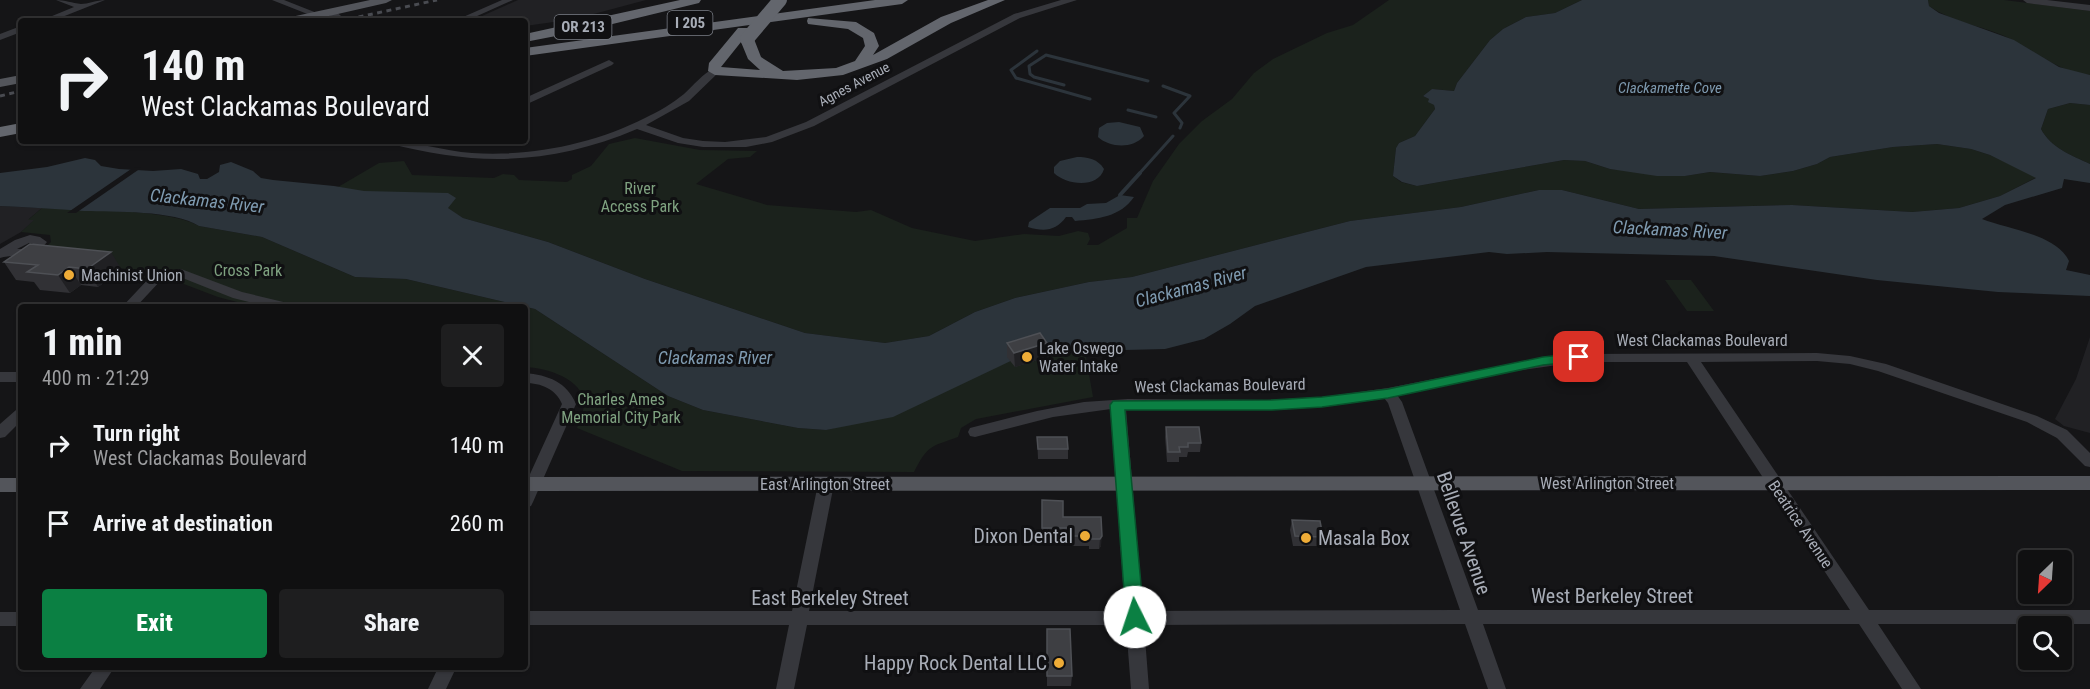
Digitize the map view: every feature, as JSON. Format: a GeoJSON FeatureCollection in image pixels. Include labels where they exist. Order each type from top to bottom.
{"type":"FeatureCollection","features":[{"type":"Feature","properties":{"kind":"highway","name":"OR 213"},"geometry":{"type":"LineString","coordinates":[[528,37],[603,23],[695,0]]}},
{"type":"Feature","properties":{"kind":"highway"},"geometry":{"type":"LineString","coordinates":[[715,71],[722,68],[770,0]]}},
{"type":"Feature","properties":{"kind":"highway"},"geometry":{"type":"LineString","coordinates":[[741,40],[780,0]]}},
{"type":"Feature","properties":{"kind":"highway","name":"I 205"},"geometry":{"type":"LineString","coordinates":[[528,46],[854,0]]}},
{"type":"Feature","properties":{"kind":"highway","name":"I 205"},"geometry":{"type":"LineString","coordinates":[[528,52],[902,0]]}},
{"type":"Feature","properties":{"kind":"highway"},"geometry":{"type":"LineString","coordinates":[[715,71],[823,75],[882,56],[946,20],[999,0]]}},
{"type":"Feature","properties":{"kind":"highway","name":"OR 213"},"geometry":{"type":"LineString","coordinates":[[634,38],[783,23],[834,22],[856,27],[871,39],[871,49],[859,65]]}},
{"type":"Feature","properties":{"kind":"highway"},"geometry":{"type":"LineString","coordinates":[[741,40],[754,60],[787,75]]}},
{"type":"Feature","properties":{"kind":"highway"},"geometry":{"type":"LineString","coordinates":[[0,123],[18,120]]}},
{"type":"Feature","properties":{"kind":"highway"},"geometry":{"type":"LineString","coordinates":[[0,132],[18,129]]}},
{"type":"Feature","properties":{"kind":"main road"},"geometry":{"type":"LineString","coordinates":[[304,18],[386,0]]}},
{"type":"Feature","properties":{"kind":"main road"},"geometry":{"type":"LineString","coordinates":[[294,18],[299,14],[298,7]]}},
{"type":"Feature","properties":{"kind":"main road"},"geometry":{"type":"LineString","coordinates":[[0,83],[18,80]]}},
{"type":"Feature","properties":{"kind":"main road","name":"West Arlington Street"},"geometry":{"type":"LineString","coordinates":[[1124,484],[2090,483]]}},
{"type":"Feature","properties":{"kind":"main road","name":"East Arlington Street"},"geometry":{"type":"LineString","coordinates":[[528,490],[826,484],[1124,484]]}},
{"type":"Feature","properties":{"kind":"main road"},"geometry":{"type":"LineString","coordinates":[[0,485],[18,485]]}},
{"type":"Feature","properties":{"kind":"street"},"geometry":{"type":"LineString","coordinates":[[60,0],[83,7]]}},
{"type":"Feature","properties":{"kind":"street"},"geometry":{"type":"LineString","coordinates":[[52,18],[101,0]]}},
{"type":"Feature","properties":{"kind":"street"},"geometry":{"type":"LineString","coordinates":[[278,0],[318,15]]}},
{"type":"Feature","properties":{"kind":"street"},"geometry":{"type":"LineString","coordinates":[[465,18],[509,0]]}},
{"type":"Feature","properties":{"kind":"street","name":"Agnes Avenue"},"geometry":{"type":"LineString","coordinates":[[639,126],[668,138],[705,145],[745,145],[782,136],[810,124],[1017,16],[1045,6],[1073,0]]}},
{"type":"Feature","properties":{"kind":"street"},"geometry":{"type":"LineString","coordinates":[[2027,0],[2090,8]]}},
{"type":"Feature","properties":{"kind":"street"},"geometry":{"type":"LineString","coordinates":[[331,12],[339,18]]}},
{"type":"Feature","properties":{"kind":"street"},"geometry":{"type":"LineString","coordinates":[[0,37],[18,30]]}},
{"type":"Feature","properties":{"kind":"street"},"geometry":{"type":"LineString","coordinates":[[528,101],[609,63]]}},
{"type":"Feature","properties":{"kind":"street"},"geometry":{"type":"LineString","coordinates":[[403,144],[426,150],[480,156],[541,152],[599,140],[639,126],[684,101],[715,71]]}},
{"type":"Feature","properties":{"kind":"street"},"geometry":{"type":"LineString","coordinates":[[426,150],[437,144]]}},
{"type":"Feature","properties":{"kind":"street"},"geometry":{"type":"LineString","coordinates":[[131,304],[158,276],[183,273],[238,295],[275,304]]}},
{"type":"Feature","properties":{"kind":"street","name":"West Clackamas Boulevard"},"geometry":{"type":"LineString","coordinates":[[975,432],[1067,410],[1118,405],[1272,405],[1322,402],[1388,393],[1543,361],[1579,357],[1817,357],[1860,362],[1893,370],[2032,419],[2062,434],[2090,462]]}},
{"type":"Feature","properties":{"kind":"street","name":"Beatrice Avenue"},"geometry":{"type":"LineString","coordinates":[[1691,358],[1912,689]]}},
{"type":"Feature","properties":{"kind":"street"},"geometry":{"type":"LineString","coordinates":[[0,377],[18,377]]}},
{"type":"Feature","properties":{"kind":"street"},"geometry":{"type":"LineString","coordinates":[[528,379],[549,383],[564,394],[568,401],[565,417],[528,490]]}},
{"type":"Feature","properties":{"kind":"street","name":"Bellevue Avenue"},"geometry":{"type":"LineString","coordinates":[[1388,393],[1395,402],[1497,689]]}},
{"type":"Feature","properties":{"kind":"street"},"geometry":{"type":"LineString","coordinates":[[1118,405],[1140,689]]}},
{"type":"Feature","properties":{"kind":"street"},"geometry":{"type":"LineString","coordinates":[[0,434],[18,416]]}},
{"type":"Feature","properties":{"kind":"street"},"geometry":{"type":"LineString","coordinates":[[785,689],[826,484]]}},
{"type":"Feature","properties":{"kind":"street","name":"West Berkeley Street"},"geometry":{"type":"LineString","coordinates":[[1135,617],[2090,617]]}},
{"type":"Feature","properties":{"kind":"street","name":"East Berkeley Street"},"geometry":{"type":"LineString","coordinates":[[528,618],[1135,617]]}},
{"type":"Feature","properties":{"kind":"street"},"geometry":{"type":"LineString","coordinates":[[0,619],[18,619]]}},
{"type":"Feature","properties":{"kind":"street"},"geometry":{"type":"LineString","coordinates":[[89,689],[103,670]]}},
{"type":"Feature","properties":{"kind":"street"},"geometry":{"type":"LineString","coordinates":[[437,689],[446,670]]}},
{"type":"Feature","properties":{"kind":"shaded area"},"geometry":{"type":"Polygon","coordinates":[[[518,0],[646,0],[575,19],[528,26],[528,18],[478,18],[518,0]]]}},
{"type":"Feature","properties":{"kind":"shaded area"},"geometry":{"type":"Polygon","coordinates":[[[0,206],[42,208],[29,219],[35,220],[21,232],[0,244],[0,206]]]}},
{"type":"Feature","properties":{"kind":"shaded area"},"geometry":{"type":"Polygon","coordinates":[[[2090,337],[2090,433],[2064,426],[2055,419],[2076,379],[2090,337]]]}},
{"type":"Feature","properties":{"kind":"green space","name":"River Access Park"},"geometry":{"type":"Polygon","coordinates":[[[1389,0],[1582,0],[1555,13],[1526,17],[1503,29],[1490,40],[1457,83],[1454,91],[1432,89],[1423,96],[1429,99],[1435,109],[1415,136],[1399,143],[1396,148],[1393,176],[1401,182],[1417,186],[1564,160],[1585,161],[1610,169],[1685,176],[1710,172],[1760,176],[1793,171],[1817,164],[1830,157],[1893,147],[1937,144],[1971,149],[1990,155],[2037,177],[2000,196],[1959,208],[1912,212],[1792,205],[1639,209],[1562,190],[1539,190],[1461,207],[1350,221],[1132,277],[1089,282],[1015,298],[975,312],[929,336],[885,343],[805,333],[645,279],[548,242],[463,218],[447,208],[338,187],[379,163],[404,161],[412,175],[494,178],[503,174],[514,175],[519,180],[567,182],[572,179],[572,175],[591,166],[609,144],[635,138],[700,150],[757,151],[750,157],[728,159],[696,184],[767,205],[856,212],[871,210],[912,228],[975,241],[1024,234],[1059,236],[1078,231],[1088,233],[1090,239],[1087,245],[1098,245],[1127,228],[1127,218],[1137,218],[1153,181],[1179,144],[1202,121],[1232,99],[1254,73],[1273,59],[1327,33],[1353,25],[1389,0]]]}},
{"type":"Feature","properties":{"kind":"green space"},"geometry":{"type":"Polygon","coordinates":[[[1928,0],[2004,0],[2090,11],[2090,75],[2066,69],[2002,35],[1946,15],[1929,6],[1928,0]]]}},
{"type":"Feature","properties":{"kind":"green space"},"geometry":{"type":"Polygon","coordinates":[[[2070,103],[2090,105],[2090,164],[2056,146],[2041,129],[2048,109],[2070,103]]]}},
{"type":"Feature","properties":{"kind":"green space","name":"Cross Park"},"geometry":{"type":"Polygon","coordinates":[[[42,208],[124,211],[168,216],[199,226],[262,237],[355,277],[406,279],[514,304],[245,304],[218,297],[176,281],[140,281],[147,273],[104,265],[47,246],[51,242],[50,235],[21,232],[34,220],[28,220],[42,208]]]}},
{"type":"Feature","properties":{"kind":"green space"},"geometry":{"type":"Polygon","coordinates":[[[1665,280],[1691,280],[1714,311],[1687,311],[1665,280]]]}},
{"type":"Feature","properties":{"kind":"green space","name":"Charles Ames Memorial City Park"},"geometry":{"type":"Polygon","coordinates":[[[528,307],[535,309],[668,396],[703,410],[798,428],[826,430],[847,425],[1010,361],[1085,351],[1093,397],[976,419],[961,428],[958,437],[931,448],[914,472],[682,471],[577,428],[584,405],[578,388],[562,376],[528,368],[528,307]]]}},
{"type":"Feature","properties":{"kind":"water"},"geometry":{"type":"Polygon","coordinates":[[[1582,0],[1928,0],[1929,6],[1939,13],[2014,40],[2059,67],[2090,75],[2090,105],[2070,103],[2048,109],[2041,129],[2056,146],[2090,164],[2090,183],[2064,179],[2062,188],[2005,205],[1982,219],[2042,238],[2053,244],[2069,261],[2066,270],[2090,275],[2090,296],[1998,292],[1877,280],[1714,256],[1489,252],[1366,267],[1255,306],[1204,339],[1165,349],[1085,351],[1047,357],[1040,347],[893,417],[826,430],[798,428],[703,410],[668,396],[535,309],[528,307],[528,304],[514,304],[406,279],[355,277],[262,237],[199,226],[160,214],[0,206],[0,173],[47,167],[85,158],[95,160],[101,166],[119,169],[153,171],[181,169],[198,174],[200,179],[207,179],[219,172],[220,165],[231,162],[253,171],[261,178],[273,180],[364,191],[448,193],[456,198],[448,208],[463,218],[548,242],[645,279],[805,333],[885,343],[929,336],[975,312],[1015,298],[1089,282],[1132,277],[1350,221],[1461,207],[1539,190],[1562,190],[1639,209],[1792,205],[1912,212],[1959,208],[2000,196],[2036,178],[1990,155],[1971,149],[1937,144],[1893,147],[1830,157],[1817,164],[1793,171],[1760,176],[1710,172],[1685,176],[1657,176],[1610,169],[1585,161],[1564,160],[1417,186],[1402,182],[1393,176],[1396,148],[1399,143],[1415,136],[1435,109],[1434,105],[1428,102],[1429,99],[1423,96],[1432,89],[1454,91],[1457,83],[1490,40],[1503,29],[1526,17],[1555,13],[1582,0]]]}},
{"type":"Feature","properties":{"kind":"water"},"geometry":{"type":"Polygon","coordinates":[[[1119,122],[1140,127],[1144,136],[1134,143],[1121,146],[1103,141],[1098,137],[1099,128],[1107,123],[1119,122]]]}},
{"type":"Feature","properties":{"kind":"water"},"geometry":{"type":"Polygon","coordinates":[[[1077,157],[1089,158],[1099,163],[1104,169],[1101,175],[1095,180],[1081,183],[1066,180],[1054,173],[1054,167],[1060,161],[1077,157]]]}},
{"type":"Feature","properties":{"kind":"water"},"geometry":{"type":"Polygon","coordinates":[[[1120,195],[1134,197],[1122,209],[1108,216],[1075,221],[1072,217],[1066,217],[1054,228],[1049,229],[1039,230],[1028,227],[1029,222],[1050,208],[1080,208],[1087,204],[1106,203],[1120,195]]]}},
{"type":"Feature","properties":{"kind":"pier"},"geometry":{"type":"Polygon","coordinates":[[[134,167],[141,168],[76,213],[67,213],[134,167]]]}},
{"type":"Feature","properties":{"kind":"building"},"geometry":{"type":"Polygon","coordinates":[[[30,244],[111,252],[87,269],[69,267],[58,275],[27,272],[38,265],[4,262],[30,244]]]}},
{"type":"Feature","properties":{"kind":"building"},"geometry":{"type":"Polygon","coordinates":[[[1040,333],[1047,343],[1014,353],[1007,343],[1040,333]]]}},
{"type":"Feature","properties":{"kind":"building"},"geometry":{"type":"Polygon","coordinates":[[[1166,427],[1199,427],[1201,443],[1188,443],[1188,447],[1179,447],[1180,452],[1168,452],[1166,427]]]}},
{"type":"Feature","properties":{"kind":"building"},"geometry":{"type":"Polygon","coordinates":[[[1037,437],[1067,437],[1068,449],[1038,449],[1037,437]]]}},
{"type":"Feature","properties":{"kind":"building"},"geometry":{"type":"Polygon","coordinates":[[[1042,500],[1063,501],[1063,517],[1101,517],[1102,536],[1100,539],[1089,539],[1089,536],[1070,536],[1070,528],[1042,528],[1042,500]]]}},
{"type":"Feature","properties":{"kind":"building"},"geometry":{"type":"Polygon","coordinates":[[[1292,520],[1320,521],[1323,537],[1295,536],[1292,520]]]}},
{"type":"Feature","properties":{"kind":"building","name":"Happy Rock Dental LLC"},"geometry":{"type":"Polygon","coordinates":[[[1047,629],[1070,629],[1072,676],[1047,676],[1047,629]]]}},
{"type":"Feature","properties":{"kind":"waterway"},"geometry":{"type":"LineString","coordinates":[[1037,51],[1011,70],[1016,78],[1090,99]]}},
{"type":"Feature","properties":{"kind":"waterway"},"geometry":{"type":"LineString","coordinates":[[1064,85],[1034,77],[1030,74],[1029,66],[1046,55],[1148,81]]}},
{"type":"Feature","properties":{"kind":"waterway"},"geometry":{"type":"LineString","coordinates":[[1163,86],[1190,96],[1174,113],[1182,123],[1180,128]]}},
{"type":"Feature","properties":{"kind":"waterway"},"geometry":{"type":"LineString","coordinates":[[1128,110],[1156,117]]}},
{"type":"Feature","properties":{"kind":"waterway"},"geometry":{"type":"LineString","coordinates":[[1138,175],[1173,136]]}},
{"type":"Feature","properties":{"kind":"waterway"},"geometry":{"type":"LineString","coordinates":[[1120,195],[1140,173]]}},
{"type":"Feature","properties":{"kind":"railway"},"geometry":{"type":"LineString","coordinates":[[354,18],[437,0]]}},
{"type":"Feature","properties":{"kind":"railway"},"geometry":{"type":"LineString","coordinates":[[0,96],[18,92]]}},
{"type":"Feature","properties":{"kind":"place","name":"Machinist Union"},"geometry":{"type":"Point","coordinates":[69,275]}},
{"type":"Feature","properties":{"kind":"place","name":"Lake Oswego Water Intake"},"geometry":{"type":"Point","coordinates":[1027,357]}},
{"type":"Feature","properties":{"kind":"place","name":"Dixon Dental"},"geometry":{"type":"Point","coordinates":[1085,536]}},
{"type":"Feature","properties":{"kind":"place","name":"Masala Box"},"geometry":{"type":"Point","coordinates":[1306,538]}},
{"type":"Feature","properties":{"kind":"place","name":"Happy Rock Dental LLC"},"geometry":{"type":"Point","coordinates":[1059,663]}},
{"type":"Feature","properties":{"kind":"route"},"geometry":{"type":"LineString","coordinates":[[1135,617],[1118,405],[1272,405],[1322,402],[1388,393],[1543,361],[1579,357]]}},
{"type":"Feature","properties":{"kind":"water label","name":"Clackamette Cove"},"geometry":{"type":"Point","coordinates":[1670,88]}},
{"type":"Feature","properties":{"kind":"water label","name":"Clackamas River"},"geometry":{"type":"Point","coordinates":[207,201]}},
{"type":"Feature","properties":{"kind":"water label","name":"Clackamas River"},"geometry":{"type":"Point","coordinates":[1670,230]}},
{"type":"Feature","properties":{"kind":"water label","name":"Clackamas River"},"geometry":{"type":"Point","coordinates":[1191,287]}},
{"type":"Feature","properties":{"kind":"water label","name":"Clackamas River"},"geometry":{"type":"Point","coordinates":[715,358]}}]}
